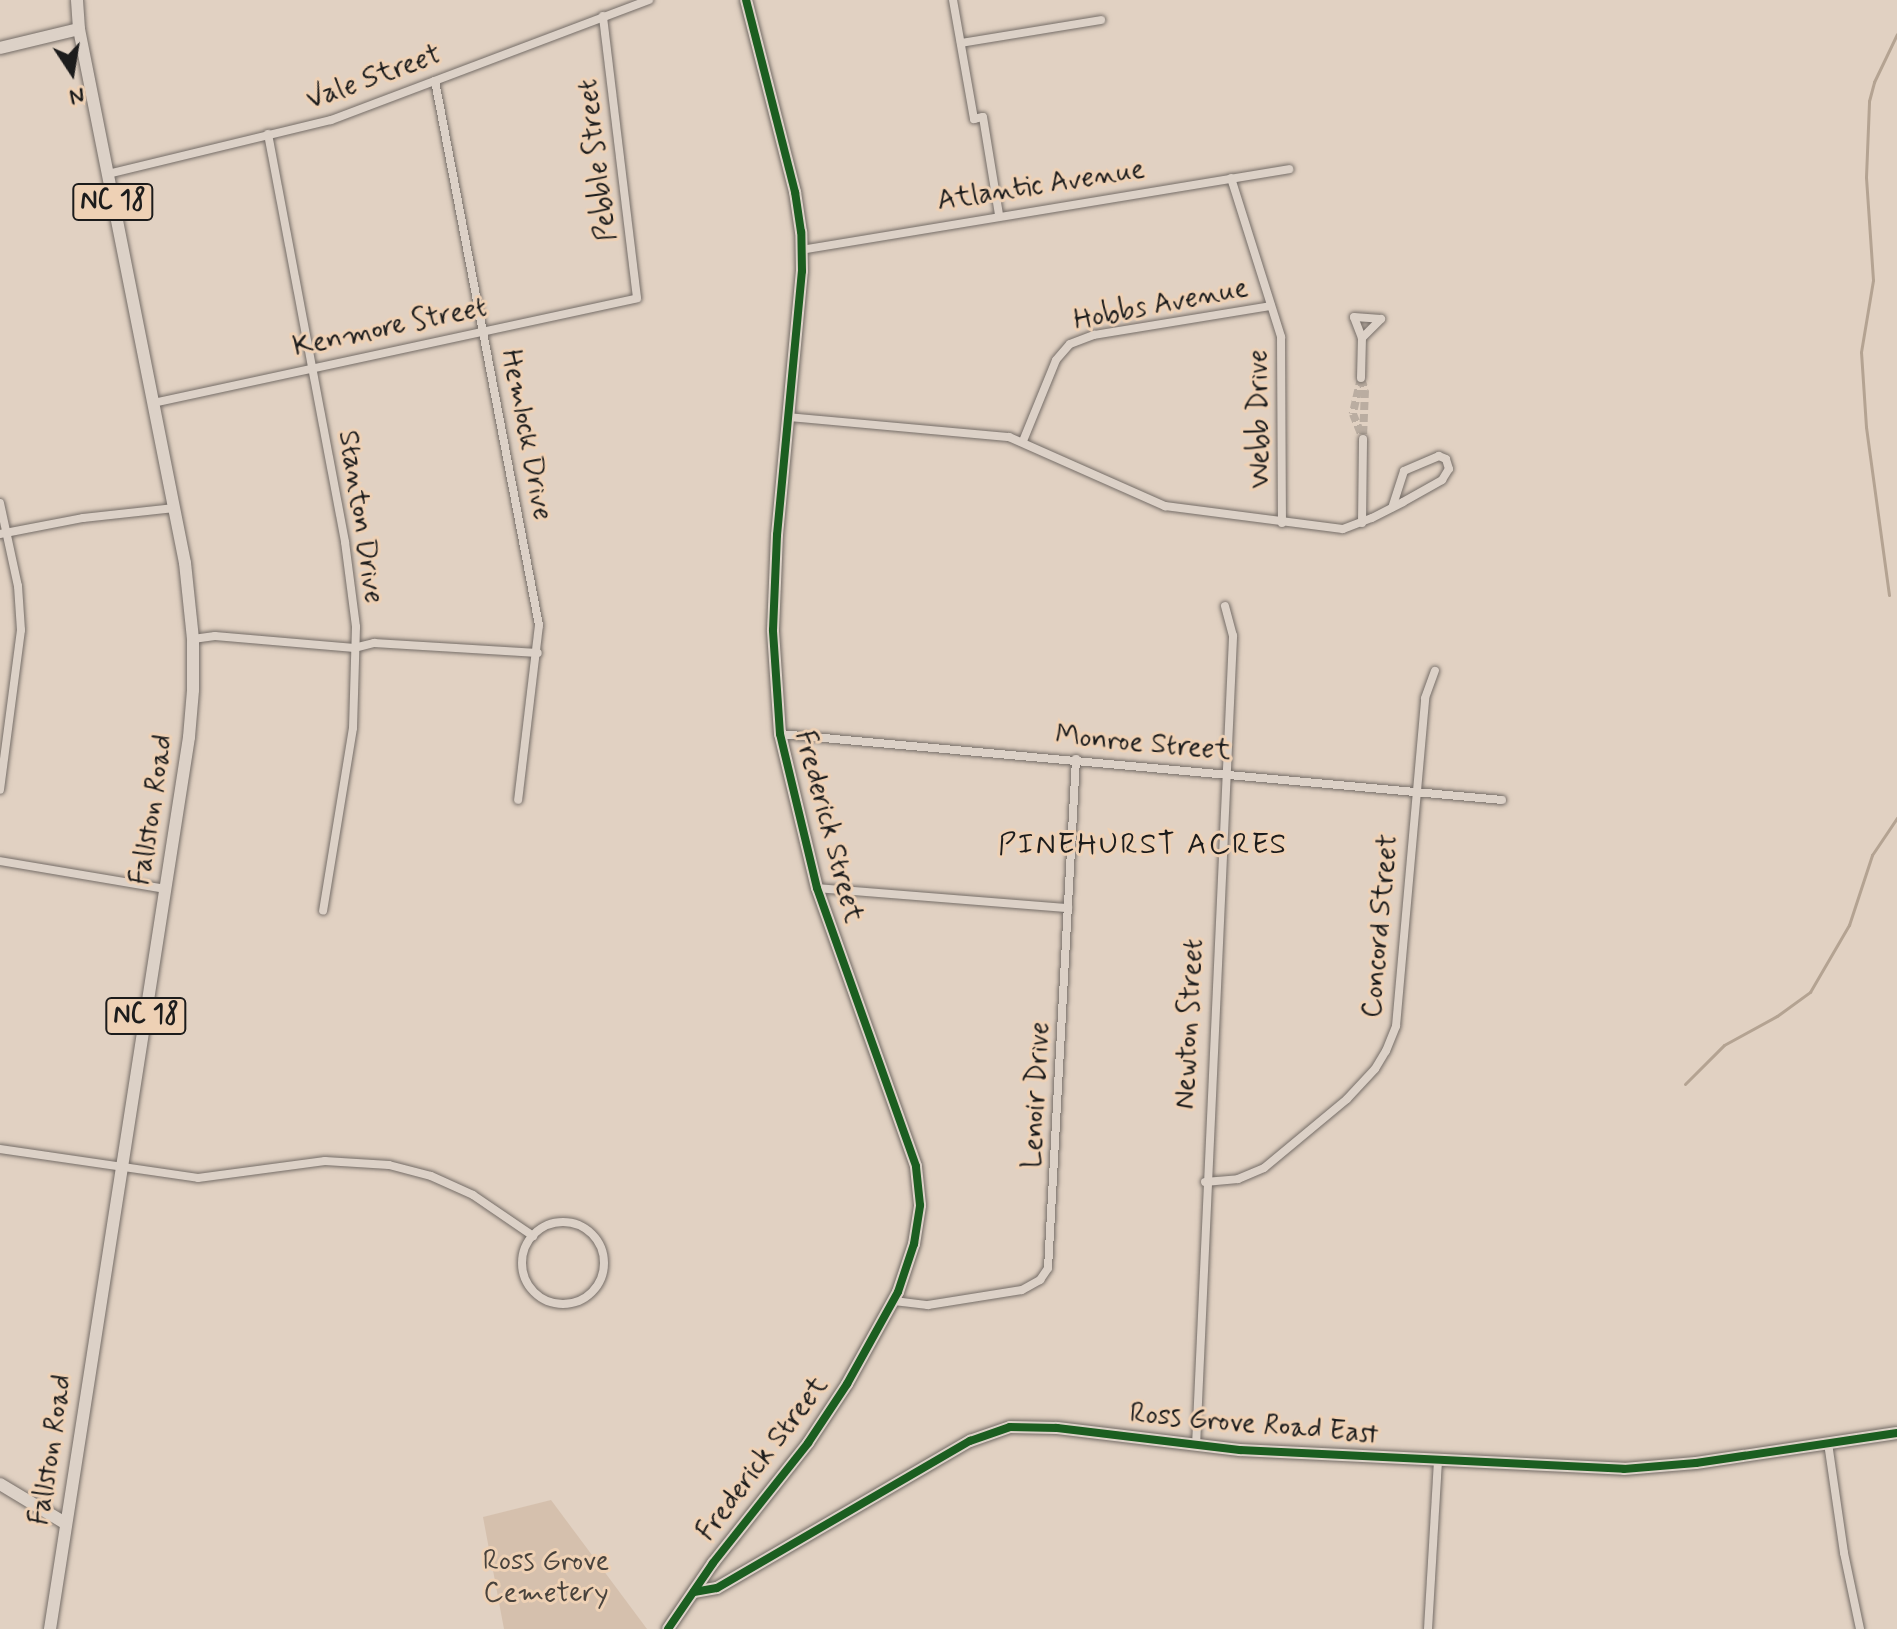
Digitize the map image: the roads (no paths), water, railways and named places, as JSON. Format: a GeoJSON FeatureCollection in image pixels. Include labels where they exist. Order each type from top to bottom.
{"type":"FeatureCollection","features":[{"type":"Feature","properties":{"kind":"street","name":"Fallston Road"},"geometry":{"type":"LineString","coordinates":[[50,1629],[191,723],[193,639],[185,563],[79,29],[77,0]]}},
{"type":"Feature","properties":{"kind":"street","name":"Vale Street"},"geometry":{"type":"LineString","coordinates":[[108,174],[331,120],[649,0]]}},
{"type":"Feature","properties":{"kind":"street","name":"Frederick Street"},"geometry":{"type":"LineString","coordinates":[[694,1592],[829,1414],[894,1301],[918,1230],[920,1188],[916,1166],[817,888],[780,734],[773,630],[777,535],[801,250],[795,192],[746,0]]}},
{"type":"Feature","properties":{"kind":"street"},"geometry":{"type":"LineString","coordinates":[[953,0],[974,119],[983,117],[999,215]]}},
{"type":"Feature","properties":{"kind":"street","name":"Pebble Street"},"geometry":{"type":"LineString","coordinates":[[603,16],[637,298]]}},
{"type":"Feature","properties":{"kind":"street"},"geometry":{"type":"LineString","coordinates":[[961,43],[1101,20]]}},
{"type":"Feature","properties":{"kind":"street"},"geometry":{"type":"LineString","coordinates":[[0,48],[79,29]]}},
{"type":"Feature","properties":{"kind":"street","name":"Hemlock Drive"},"geometry":{"type":"LineString","coordinates":[[435,81],[536,604],[538,653],[518,800]]}},
{"type":"Feature","properties":{"kind":"street","name":"Stanton Drive"},"geometry":{"type":"LineString","coordinates":[[268,134],[345,542],[356,627],[351,741],[323,911]]}},
{"type":"Feature","properties":{"kind":"street","name":"Atlantic Avenue"},"geometry":{"type":"LineString","coordinates":[[801,250],[1289,169]]}},
{"type":"Feature","properties":{"kind":"street","name":"Webb Drive"},"geometry":{"type":"LineString","coordinates":[[1231,178],[1283,351],[1282,523]]}},
{"type":"Feature","properties":{"kind":"street","name":"Kenmore Street"},"geometry":{"type":"LineString","coordinates":[[153,403],[312,366],[637,298]]}},
{"type":"Feature","properties":{"kind":"street","name":"Hobbs Avenue"},"geometry":{"type":"LineString","coordinates":[[1023,441],[1056,360],[1065,349],[1083,338],[1271,306]]}},
{"type":"Feature","properties":{"kind":"street"},"geometry":{"type":"LineString","coordinates":[[1361,378],[1362,338]]}},
{"type":"Feature","properties":{"kind":"street"},"geometry":{"type":"LineString","coordinates":[[788,417],[989,433],[1023,441],[1165,506],[1343,529],[1362,523],[1403,502],[1445,478],[1449,469],[1444,457],[1404,471],[1392,507]]}},
{"type":"Feature","properties":{"kind":"street"},"geometry":{"type":"LineString","coordinates":[[1362,523],[1363,439]]}},
{"type":"Feature","properties":{"kind":"street"},"geometry":{"type":"LineString","coordinates":[[0,503],[3,533],[18,586],[21,630],[0,790]]}},
{"type":"Feature","properties":{"kind":"street"},"geometry":{"type":"LineString","coordinates":[[3,533],[83,518],[174,508]]}},
{"type":"Feature","properties":{"kind":"street","name":"Newton Street"},"geometry":{"type":"LineString","coordinates":[[1196,1446],[1205,1182],[1233,636],[1225,606]]}},
{"type":"Feature","properties":{"kind":"street"},"geometry":{"type":"LineString","coordinates":[[193,639],[215,636],[354,648],[374,643],[538,653]]}},
{"type":"Feature","properties":{"kind":"street","name":"Concord Street"},"geometry":{"type":"LineString","coordinates":[[1205,1182],[1238,1179],[1264,1168],[1347,1099],[1380,1062],[1396,1026],[1425,698],[1435,671]]}},
{"type":"Feature","properties":{"kind":"street","name":"Monroe Street"},"geometry":{"type":"LineString","coordinates":[[780,734],[1502,800]]}},
{"type":"Feature","properties":{"kind":"street","name":"Lenoir Drive"},"geometry":{"type":"LineString","coordinates":[[894,1301],[928,1305],[1022,1290],[1040,1280],[1048,1268],[1076,759]]}},
{"type":"Feature","properties":{"kind":"street"},"geometry":{"type":"LineString","coordinates":[[0,861],[165,889]]}},
{"type":"Feature","properties":{"kind":"street"},"geometry":{"type":"LineString","coordinates":[[817,888],[1068,908]]}},
{"type":"Feature","properties":{"kind":"street"},"geometry":{"type":"LineString","coordinates":[[0,1149],[122,1169],[217,1178],[325,1161],[389,1165],[431,1176],[473,1195],[533,1236]]}},
{"type":"Feature","properties":{"kind":"street"},"geometry":{"type":"LineString","coordinates":[[556,1223],[570,1223],[594,1235],[604,1260],[598,1286],[577,1302],[550,1302],[538,1296],[523,1274],[526,1247],[533,1236],[556,1223]]}},
{"type":"Feature","properties":{"kind":"street","name":"Ross Grove Road East"},"geometry":{"type":"LineString","coordinates":[[694,1592],[727,1583],[970,1441],[1010,1427],[1057,1428],[1196,1446],[1624,1469],[1696,1463],[1897,1433]]}},
{"type":"Feature","properties":{"kind":"street"},"geometry":{"type":"LineString","coordinates":[[1828,1443],[1844,1553],[1860,1629]]}},
{"type":"Feature","properties":{"kind":"street"},"geometry":{"type":"LineString","coordinates":[[1428,1629],[1438,1460]]}},
{"type":"Feature","properties":{"kind":"street"},"geometry":{"type":"LineString","coordinates":[[0,1484],[65,1523]]}},
{"type":"Feature","properties":{"kind":"street"},"geometry":{"type":"LineString","coordinates":[[668,1629],[694,1592]]}},
{"type":"Feature","properties":{"kind":"waterway"},"geometry":{"type":"LineString","coordinates":[[1889,595],[1866,427],[1861,352],[1873,280],[1866,177],[1869,101],[1874,82],[1897,34]]}},
{"type":"Feature","properties":{"kind":"waterway"},"geometry":{"type":"LineString","coordinates":[[1685,1084],[1724,1045],[1777,1016],[1810,992],[1849,925],[1872,855],[1897,818]]}},
{"type":"Feature","properties":{"kind":"tunnel"},"geometry":{"type":"LineString","coordinates":[[1361,378],[1353,414],[1363,439]]}},
{"type":"Feature","properties":{"kind":"tunnel"},"geometry":{"type":"LineString","coordinates":[[1361,379],[1365,390],[1363,437]]}},
{"type":"Feature","properties":{"kind":"district","name":"PINEHURST ACRES"},"geometry":{"type":"Point","coordinates":[1143,845]}},
{"type":"Feature","properties":{"kind":"park label","name":"Ross Grove Cemetery"},"geometry":{"type":"Point","coordinates":[546,1578]}}]}
